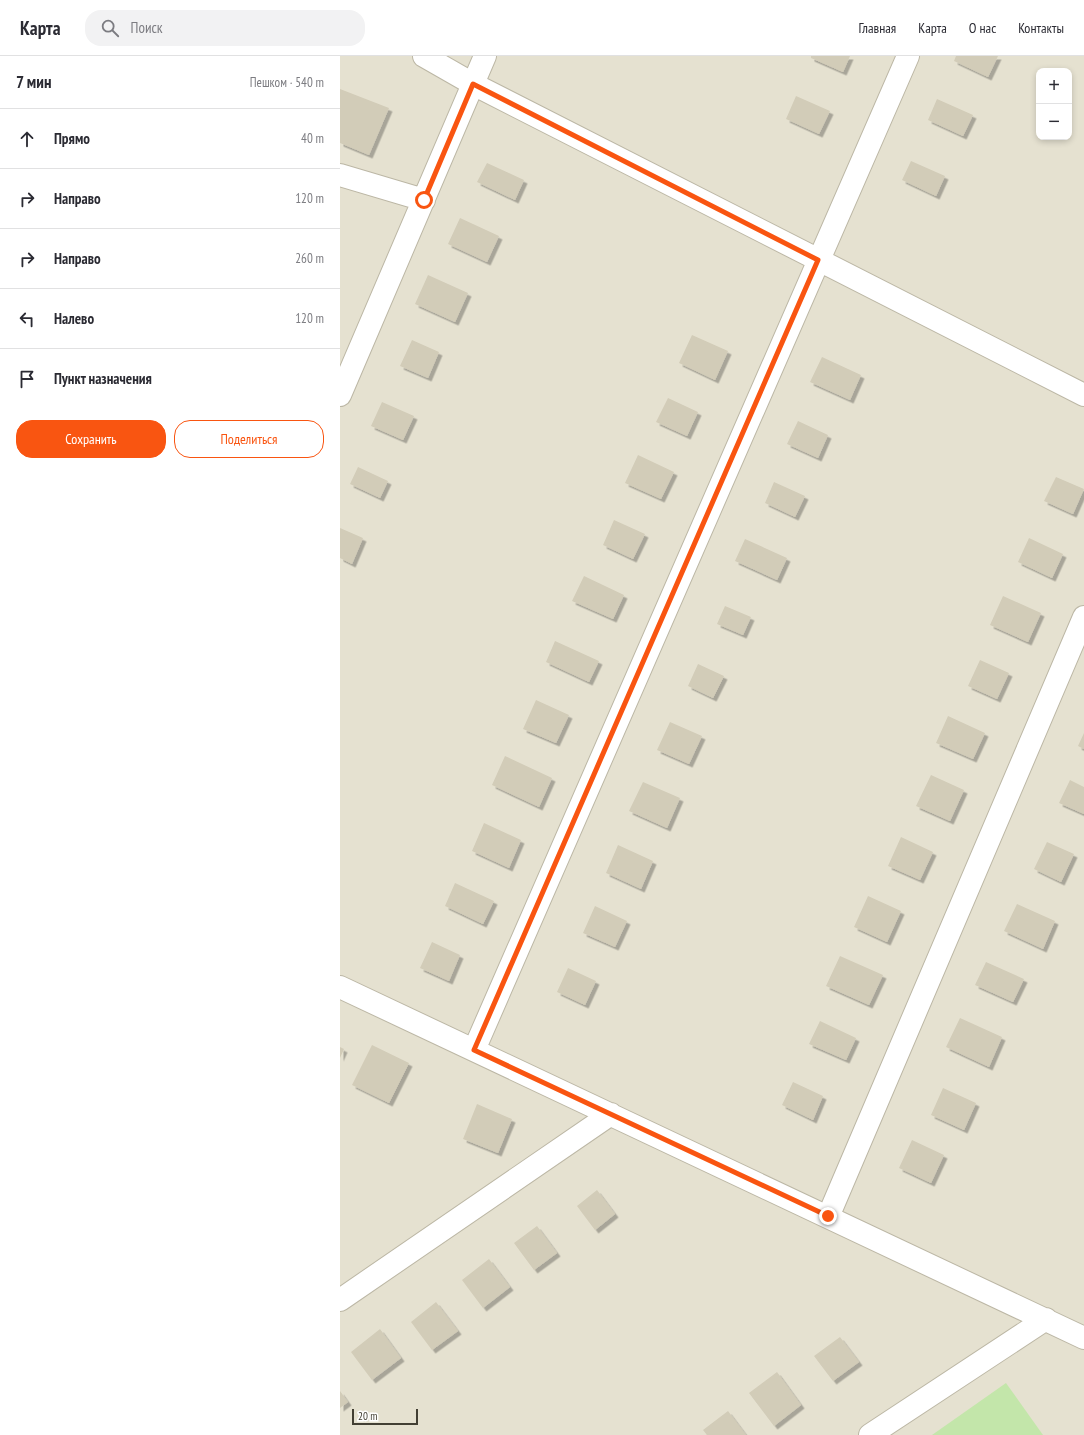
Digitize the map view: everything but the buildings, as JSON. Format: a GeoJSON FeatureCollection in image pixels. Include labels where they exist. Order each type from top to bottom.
{"type":"FeatureCollection","features":[{"type":"Feature","properties":{"kind":"street"},"geometry":{"type":"LineString","coordinates":[[424,56],[473,84],[1084,395]]}},
{"type":"Feature","properties":{"kind":"street"},"geometry":{"type":"LineString","coordinates":[[340,395],[485,56]]}},
{"type":"Feature","properties":{"kind":"street"},"geometry":{"type":"LineString","coordinates":[[474,1050],[908,56]]}},
{"type":"Feature","properties":{"kind":"street"},"geometry":{"type":"LineString","coordinates":[[340,175],[424,200]]}},
{"type":"Feature","properties":{"kind":"street"},"geometry":{"type":"LineString","coordinates":[[828,1216],[1084,617]]}},
{"type":"Feature","properties":{"kind":"street"},"geometry":{"type":"LineString","coordinates":[[340,987],[1084,1338]]}},
{"type":"Feature","properties":{"kind":"street"},"geometry":{"type":"LineString","coordinates":[[340,1300],[610,1114]]}},
{"type":"Feature","properties":{"kind":"street"},"geometry":{"type":"LineString","coordinates":[[870,1435],[1046,1319]]}},
{"type":"Feature","properties":{"kind":"shaded area"},"geometry":{"type":"Polygon","coordinates":[[[340,56],[1084,56],[1084,1435],[340,1435],[340,56]]]}},
{"type":"Feature","properties":{"kind":"green space"},"geometry":{"type":"Polygon","coordinates":[[[1006,1383],[1043,1435],[932,1435],[1006,1383]]]}},
{"type":"Feature","properties":{"kind":"route"},"geometry":{"type":"LineString","coordinates":[[424,200],[473,84],[818,260],[474,1050],[828,1216]]}}]}
